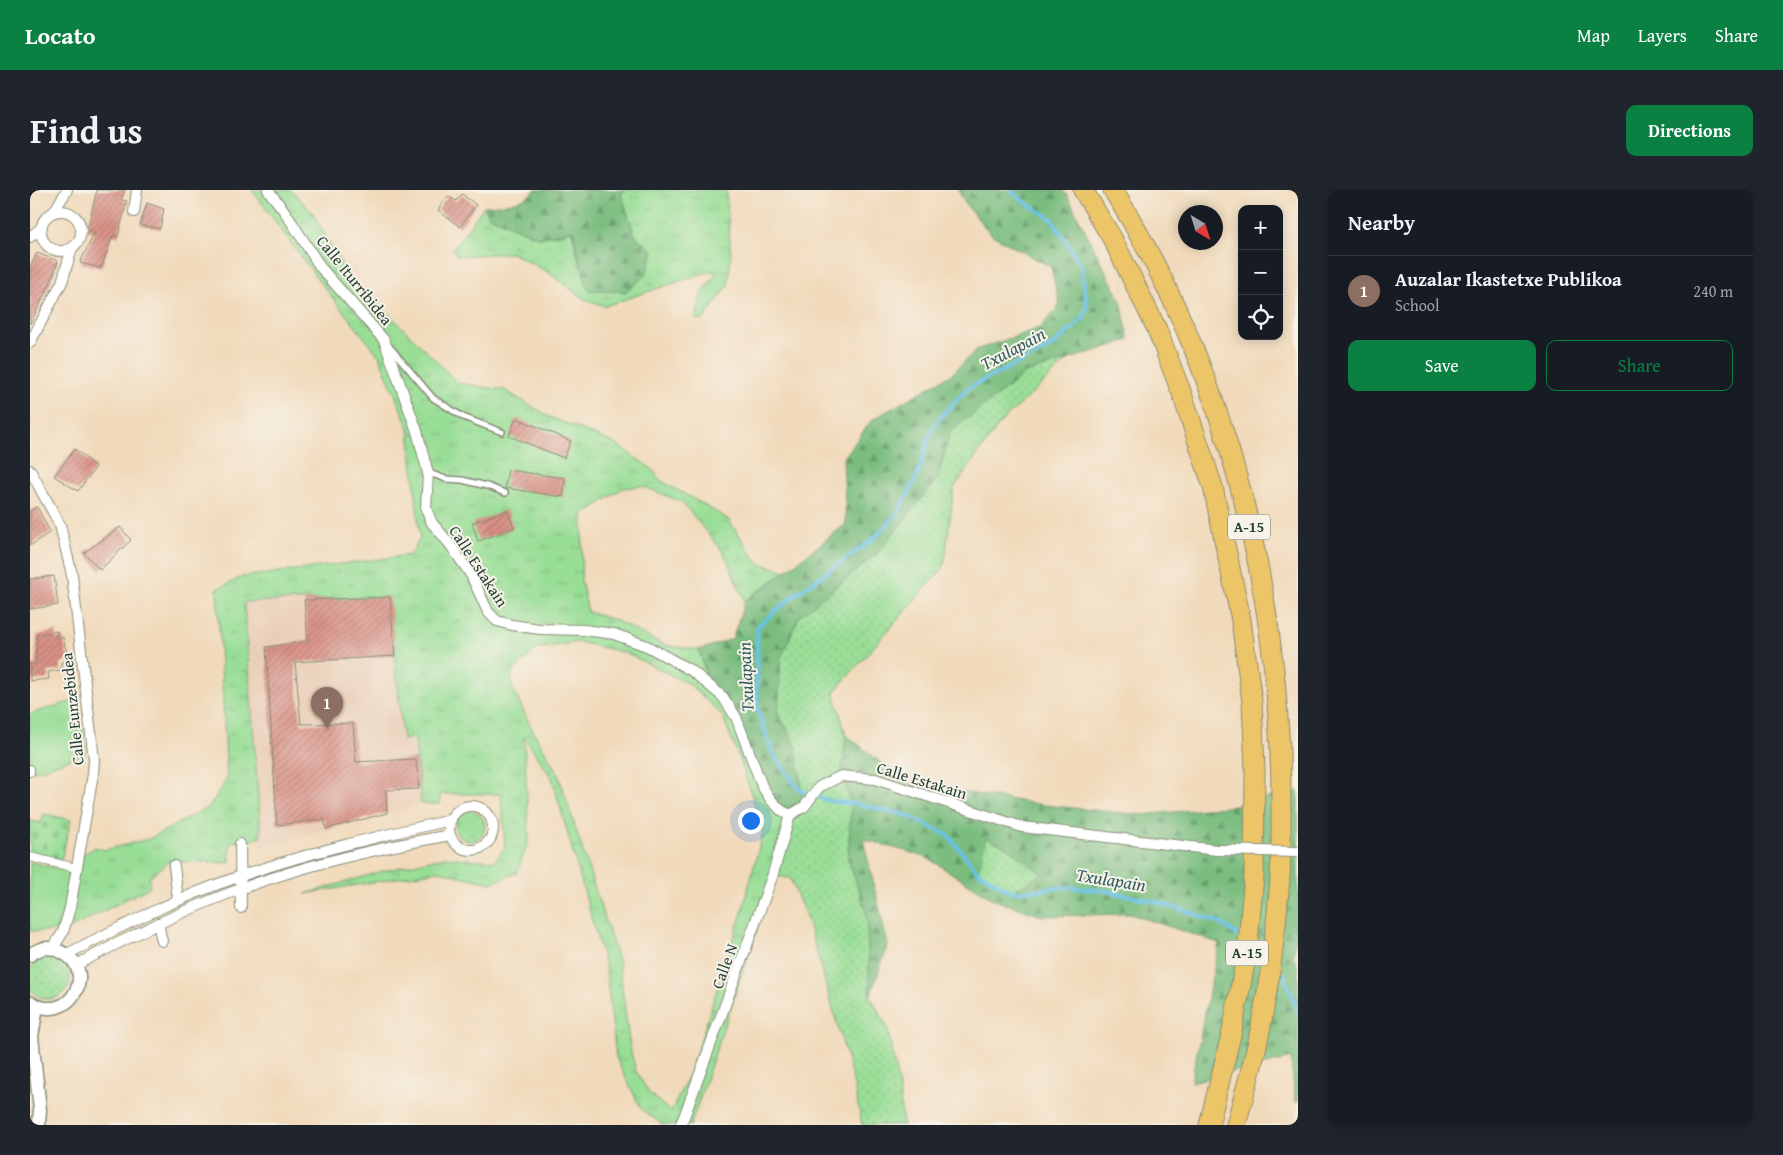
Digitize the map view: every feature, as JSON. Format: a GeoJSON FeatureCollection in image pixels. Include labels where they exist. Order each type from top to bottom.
{"type":"FeatureCollection","features":[{"type":"Feature","properties":{"kind":"highway","name":"A-15"},"geometry":{"type":"LineString","coordinates":[[1083,190],[1112,238],[1156,327],[1182,394],[1213,487],[1242,620],[1252,702],[1255,770],[1254,874],[1247,952],[1232,1031],[1209,1125]]}},
{"type":"Feature","properties":{"kind":"highway","name":"A-15"},"geometry":{"type":"LineString","coordinates":[[1114,190],[1156,266],[1189,336],[1219,419],[1244,502],[1264,593],[1276,686],[1281,763],[1280,889],[1273,955],[1257,1044],[1236,1125]]}},
{"type":"Feature","properties":{"kind":"street"},"geometry":{"type":"LineString","coordinates":[[30,237],[42,227],[67,190]]}},
{"type":"Feature","properties":{"kind":"street"},"geometry":{"type":"LineString","coordinates":[[134,212],[137,190]]}},
{"type":"Feature","properties":{"kind":"street","name":"Calle Iturribidea"},"geometry":{"type":"LineString","coordinates":[[268,190],[285,212],[321,268],[384,340]]}},
{"type":"Feature","properties":{"kind":"street"},"geometry":{"type":"LineString","coordinates":[[30,343],[62,282],[72,248],[81,235],[79,222],[74,217],[68,213],[53,213]]}},
{"type":"Feature","properties":{"kind":"street"},"geometry":{"type":"LineString","coordinates":[[42,227],[42,238],[49,248],[59,251],[72,248]]}},
{"type":"Feature","properties":{"kind":"street","name":"Calle Estakain"},"geometry":{"type":"LineString","coordinates":[[384,340],[417,431],[428,473],[426,509],[432,523],[449,543],[465,567],[488,612],[498,621],[512,626],[584,630],[614,634],[647,646],[692,671],[723,697],[736,717],[762,786],[771,800],[781,810],[790,815],[804,807],[819,787],[841,776],[875,779],[1022,827],[1217,850],[1298,852]]}},
{"type":"Feature","properties":{"kind":"street","name":"Calle Eunzebidea"},"geometry":{"type":"LineString","coordinates":[[30,470],[60,525],[72,575],[94,759],[70,908],[63,932],[53,948]]}},
{"type":"Feature","properties":{"kind":"street"},"geometry":{"type":"LineString","coordinates":[[476,807],[483,810],[488,816],[492,830],[486,844],[473,850],[465,850],[458,846],[450,834],[451,820],[463,808],[476,807]]}},
{"type":"Feature","properties":{"kind":"street","name":"Calle N"},"geometry":{"type":"LineString","coordinates":[[680,1125],[772,877],[790,815]]}},
{"type":"Feature","properties":{"kind":"street"},"geometry":{"type":"LineString","coordinates":[[68,954],[124,924],[178,900],[241,876],[353,842],[451,820]]}},
{"type":"Feature","properties":{"kind":"street"},"geometry":{"type":"LineString","coordinates":[[76,965],[158,923],[241,889],[331,860],[450,834]]}},
{"type":"Feature","properties":{"kind":"street"},"geometry":{"type":"LineString","coordinates":[[240,844],[241,908]]}},
{"type":"Feature","properties":{"kind":"street"},"geometry":{"type":"LineString","coordinates":[[30,857],[76,868]]}},
{"type":"Feature","properties":{"kind":"street"},"geometry":{"type":"LineString","coordinates":[[174,866],[178,900]]}},
{"type":"Feature","properties":{"kind":"street"},"geometry":{"type":"LineString","coordinates":[[158,923],[162,942]]}},
{"type":"Feature","properties":{"kind":"street"},"geometry":{"type":"LineString","coordinates":[[30,955],[44,948],[53,948],[68,954],[76,965],[79,974],[79,983],[71,999],[64,1005],[46,1009],[33,1004],[32,1037],[40,1110],[39,1125]]}},
{"type":"Feature","properties":{"kind":"lane"},"geometry":{"type":"LineString","coordinates":[[384,340],[433,398],[463,416],[502,432]]}},
{"type":"Feature","properties":{"kind":"lane"},"geometry":{"type":"LineString","coordinates":[[428,473],[446,479],[462,480],[487,486],[505,493]]}},
{"type":"Feature","properties":{"kind":"shaded area"},"geometry":{"type":"Polygon","coordinates":[[[390,597],[403,740],[415,738],[421,804],[260,848],[261,837],[244,602],[390,597]]]}},
{"type":"Feature","properties":{"kind":"green space"},"geometry":{"type":"Polygon","coordinates":[[[252,190],[291,190],[312,212],[352,283],[380,305],[458,383],[504,390],[550,417],[614,443],[652,469],[660,480],[728,519],[758,563],[786,571],[745,601],[724,553],[682,502],[642,486],[623,488],[583,515],[581,581],[588,612],[615,620],[664,645],[699,650],[707,677],[723,697],[790,815],[775,876],[692,1125],[663,1125],[641,1109],[616,1058],[606,969],[552,778],[524,737],[529,840],[517,873],[491,883],[438,871],[305,894],[383,871],[444,857],[494,861],[505,848],[501,794],[440,794],[440,804],[421,804],[415,738],[403,740],[389,597],[244,602],[261,837],[250,841],[230,842],[230,863],[170,861],[149,877],[150,887],[63,932],[77,858],[96,847],[105,850],[149,839],[210,806],[227,779],[217,589],[242,577],[410,555],[420,538],[409,429],[379,356],[316,277],[252,190]],[[578,642],[536,649],[512,673],[512,687],[531,727],[558,774],[619,963],[630,1048],[636,1071],[649,1093],[671,1112],[691,1070],[742,912],[763,832],[742,765],[722,715],[689,684],[626,653],[578,642]]]}},
{"type":"Feature","properties":{"kind":"green space"},"geometry":{"type":"Polygon","coordinates":[[[535,190],[625,190],[621,194],[635,236],[653,250],[646,275],[625,292],[588,290],[572,231],[540,238],[489,216],[484,206],[518,201],[535,190]]]}},
{"type":"Feature","properties":{"kind":"green space"},"geometry":{"type":"Polygon","coordinates":[[[625,190],[726,190],[731,254],[728,286],[703,320],[696,319],[701,295],[717,272],[710,271],[605,306],[584,299],[546,271],[512,253],[457,256],[453,249],[484,206],[490,216],[572,231],[580,267],[635,236],[621,194],[625,190]]]}},
{"type":"Feature","properties":{"kind":"green space"},"geometry":{"type":"Polygon","coordinates":[[[958,190],[1062,190],[1067,195],[1121,301],[1129,340],[1026,373],[950,432],[938,478],[878,553],[799,617],[781,658],[778,713],[796,745],[803,800],[790,815],[762,786],[723,697],[707,677],[699,650],[732,639],[745,601],[846,524],[843,459],[872,420],[952,374],[976,350],[1040,328],[1060,305],[1051,267],[992,235],[967,206],[958,190]]]}},
{"type":"Feature","properties":{"kind":"green space"},"geometry":{"type":"Polygon","coordinates":[[[1068,360],[1000,423],[954,488],[944,567],[834,692],[846,735],[841,776],[851,803],[848,859],[866,911],[870,996],[887,1026],[899,1088],[903,1125],[862,1125],[852,1076],[807,919],[790,878],[775,876],[791,815],[804,807],[796,745],[778,713],[781,658],[799,617],[878,553],[938,478],[950,432],[1026,373],[1068,360]]]}},
{"type":"Feature","properties":{"kind":"green space"},"geometry":{"type":"Polygon","coordinates":[[[79,699],[86,753],[37,771],[30,770],[30,714],[79,699]]]}},
{"type":"Feature","properties":{"kind":"green space"},"geometry":{"type":"Polygon","coordinates":[[[846,735],[907,783],[1044,805],[1141,815],[1226,807],[1298,791],[1298,913],[1293,956],[1298,967],[1298,1102],[1295,1101],[1291,1058],[1191,1082],[1219,943],[1131,914],[1042,916],[994,900],[926,857],[863,839],[888,945],[870,996],[866,911],[848,859],[851,803],[841,776],[846,735]]]}},
{"type":"Feature","properties":{"kind":"green space"},"geometry":{"type":"Polygon","coordinates":[[[470,811],[476,812],[484,820],[484,832],[476,840],[470,841],[464,840],[456,832],[455,826],[456,820],[464,812],[470,811]]]}},
{"type":"Feature","properties":{"kind":"green space"},"geometry":{"type":"Polygon","coordinates":[[[44,814],[71,820],[60,864],[30,857],[30,821],[41,823],[44,814]]]}},
{"type":"Feature","properties":{"kind":"green space"},"geometry":{"type":"Polygon","coordinates":[[[986,838],[1007,847],[1042,874],[1012,892],[978,872],[986,838]]]}},
{"type":"Feature","properties":{"kind":"green space"},"geometry":{"type":"Polygon","coordinates":[[[30,862],[69,871],[66,904],[56,931],[30,931],[30,862]]]}},
{"type":"Feature","properties":{"kind":"green space"},"geometry":{"type":"Polygon","coordinates":[[[49,957],[64,963],[70,978],[64,993],[49,999],[34,993],[28,978],[34,963],[49,957]]]}},
{"type":"Feature","properties":{"kind":"building"},"geometry":{"type":"Polygon","coordinates":[[[97,190],[125,190],[121,200],[127,201],[118,237],[113,235],[101,268],[80,263],[95,232],[87,230],[97,190]]]}},
{"type":"Feature","properties":{"kind":"building"},"geometry":{"type":"Polygon","coordinates":[[[462,194],[476,205],[460,227],[438,210],[448,196],[456,201],[462,194]]]}},
{"type":"Feature","properties":{"kind":"building"},"geometry":{"type":"Polygon","coordinates":[[[147,203],[164,209],[160,229],[140,225],[147,203]]]}},
{"type":"Feature","properties":{"kind":"building"},"geometry":{"type":"Polygon","coordinates":[[[37,253],[58,261],[50,284],[30,324],[30,267],[37,253]]]}},
{"type":"Feature","properties":{"kind":"building"},"geometry":{"type":"Polygon","coordinates":[[[516,418],[571,441],[564,458],[509,436],[516,418]]]}},
{"type":"Feature","properties":{"kind":"building"},"geometry":{"type":"Polygon","coordinates":[[[75,449],[96,467],[78,491],[54,476],[75,449]]]}},
{"type":"Feature","properties":{"kind":"building"},"geometry":{"type":"Polygon","coordinates":[[[508,470],[565,478],[563,497],[505,488],[508,470]]]}},
{"type":"Feature","properties":{"kind":"building"},"geometry":{"type":"Polygon","coordinates":[[[37,507],[50,532],[30,546],[30,511],[37,507]]]}},
{"type":"Feature","properties":{"kind":"building"},"geometry":{"type":"Polygon","coordinates":[[[507,510],[514,528],[478,541],[472,523],[507,510]]]}},
{"type":"Feature","properties":{"kind":"building"},"geometry":{"type":"Polygon","coordinates":[[[120,527],[131,540],[100,570],[84,553],[120,527]]]}},
{"type":"Feature","properties":{"kind":"building"},"geometry":{"type":"Polygon","coordinates":[[[54,576],[58,605],[30,609],[30,579],[54,576]]]}},
{"type":"Feature","properties":{"kind":"building"},"geometry":{"type":"Polygon","coordinates":[[[390,597],[395,656],[295,662],[301,724],[353,723],[356,762],[416,759],[419,789],[386,790],[387,813],[326,829],[324,819],[277,825],[266,647],[308,641],[304,600],[390,597]]]}},
{"type":"Feature","properties":{"kind":"building"},"geometry":{"type":"Polygon","coordinates":[[[57,631],[56,639],[63,637],[68,659],[61,663],[61,670],[48,672],[49,679],[30,681],[30,665],[36,664],[37,635],[57,631]]]}},
{"type":"Feature","properties":{"kind":"waterway","name":"Txulapain"},"geometry":{"type":"LineString","coordinates":[[1010,190],[1023,201],[1052,219],[1081,265],[1087,305],[1083,319],[1051,347],[968,388],[943,414],[931,431],[918,474],[899,512],[871,541],[793,596],[757,627],[757,707],[772,752],[798,788],[810,795],[834,802],[851,803],[906,815],[948,835],[978,872],[1012,892],[1068,887],[1106,891],[1153,901],[1186,911],[1222,924],[1243,939]]}},
{"type":"Feature","properties":{"kind":"waterway","name":"Txulapain"},"geometry":{"type":"LineString","coordinates":[[1253,946],[1266,957]]}},
{"type":"Feature","properties":{"kind":"waterway","name":"Txulapain"},"geometry":{"type":"LineString","coordinates":[[1276,968],[1284,975],[1298,1012]]}},
{"type":"Feature","properties":{"kind":"place","name":"Auzalar Ikastetxe Publikoa"},"geometry":{"type":"Point","coordinates":[327,728]}}]}
